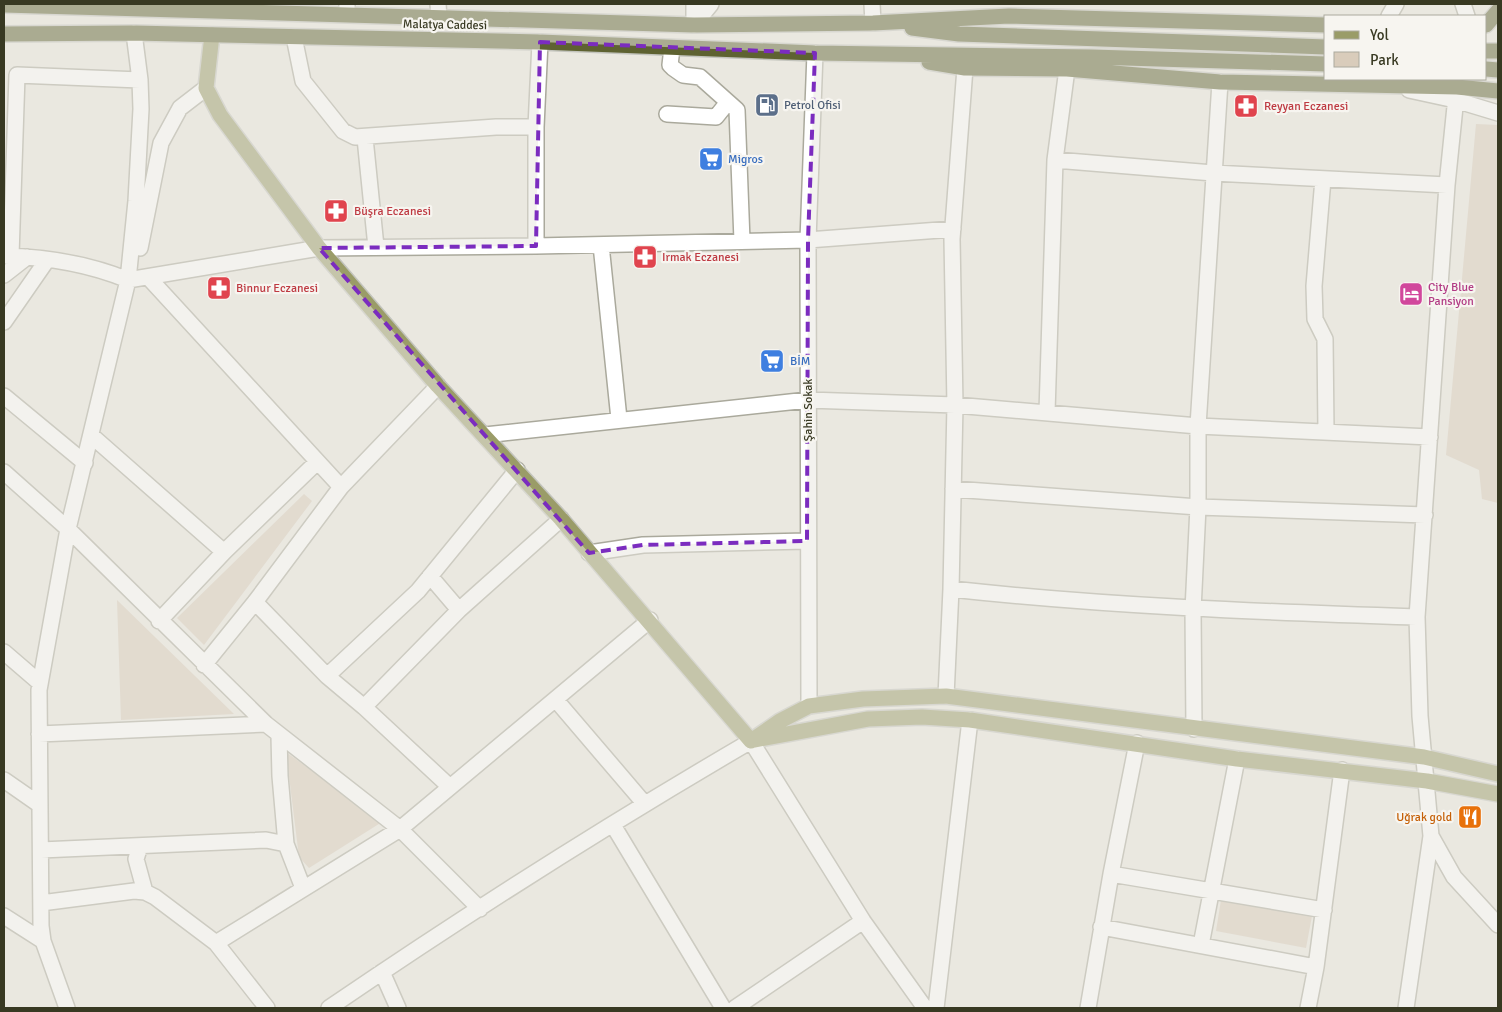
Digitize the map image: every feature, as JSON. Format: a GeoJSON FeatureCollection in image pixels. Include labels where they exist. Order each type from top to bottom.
{"type":"FeatureCollection","features":[{"type":"Feature","properties":{"kind":"highway","name":"Malatya Caddesi"},"geometry":{"type":"LineString","coordinates":[[4,5],[439,11],[694,25],[873,14]]}},
{"type":"Feature","properties":{"kind":"highway"},"geometry":{"type":"LineString","coordinates":[[1487,26],[1498,11]]}},
{"type":"Feature","properties":{"kind":"highway"},"geometry":{"type":"LineString","coordinates":[[873,14],[1324,25]]}},
{"type":"Feature","properties":{"kind":"highway"},"geometry":{"type":"LineString","coordinates":[[873,14],[959,34],[1324,46]]}},
{"type":"Feature","properties":{"kind":"highway","name":"Malatya Caddesi"},"geometry":{"type":"LineString","coordinates":[[4,34],[134,33],[540,42],[886,54]]}},
{"type":"Feature","properties":{"kind":"highway"},"geometry":{"type":"LineString","coordinates":[[886,54],[1092,57],[1324,64]]}},
{"type":"Feature","properties":{"kind":"highway"},"geometry":{"type":"LineString","coordinates":[[886,54],[965,68],[1068,69],[1220,82],[1393,86],[1456,94],[1498,90]]}},
{"type":"Feature","properties":{"kind":"main road"},"geometry":{"type":"LineString","coordinates":[[212,35],[206,88],[220,115],[319,248],[438,386],[517,470],[650,620],[750,741]]}},
{"type":"Feature","properties":{"kind":"main road"},"geometry":{"type":"LineString","coordinates":[[750,741],[780,721],[809,706],[863,699],[946,696],[1194,730],[1424,757],[1498,774]]}},
{"type":"Feature","properties":{"kind":"main road"},"geometry":{"type":"LineString","coordinates":[[750,741],[868,719],[922,716],[970,720],[1237,759],[1427,781],[1498,794]]}},
{"type":"Feature","properties":{"kind":"street"},"geometry":{"type":"LineString","coordinates":[[694,4],[694,25]]}},
{"type":"Feature","properties":{"kind":"street"},"geometry":{"type":"LineString","coordinates":[[694,25],[711,4]]}},
{"type":"Feature","properties":{"kind":"street"},"geometry":{"type":"LineString","coordinates":[[860,4],[873,14]]}},
{"type":"Feature","properties":{"kind":"street"},"geometry":{"type":"LineString","coordinates":[[1390,15],[1396,4]]}},
{"type":"Feature","properties":{"kind":"street"},"geometry":{"type":"LineString","coordinates":[[128,280],[136,200],[140,80],[134,33]]}},
{"type":"Feature","properties":{"kind":"street"},"geometry":{"type":"LineString","coordinates":[[294,37],[303,81],[343,131],[355,138],[496,127],[536,127]]}},
{"type":"Feature","properties":{"kind":"street"},"geometry":{"type":"LineString","coordinates":[[536,246],[536,127],[540,42]]}},
{"type":"Feature","properties":{"kind":"street"},"geometry":{"type":"LineString","coordinates":[[672,48],[670,64],[673,68],[683,75],[700,78],[737,110],[742,241]]}},
{"type":"Feature","properties":{"kind":"street","name":"Şahin Sokak"},"geometry":{"type":"LineString","coordinates":[[809,706],[807,541],[808,240],[815,53]]}},
{"type":"Feature","properties":{"kind":"street"},"geometry":{"type":"LineString","coordinates":[[946,696],[951,588],[955,405],[953,229],[965,68]]}},
{"type":"Feature","properties":{"kind":"street"},"geometry":{"type":"LineString","coordinates":[[1047,412],[1055,160],[1068,69]]}},
{"type":"Feature","properties":{"kind":"street"},"geometry":{"type":"LineString","coordinates":[[140,80],[17,75],[8,256],[27,257],[100,269],[128,280],[319,248],[601,245],[808,240],[953,229]]}},
{"type":"Feature","properties":{"kind":"street"},"geometry":{"type":"LineString","coordinates":[[1194,730],[1193,610],[1198,507],[1198,426],[1212,173],[1220,82]]}},
{"type":"Feature","properties":{"kind":"street"},"geometry":{"type":"LineString","coordinates":[[67,1008],[43,941],[39,734],[40,683],[68,529],[92,436],[128,280],[140,247],[161,143],[180,108],[206,88]]}},
{"type":"Feature","properties":{"kind":"street"},"geometry":{"type":"LineString","coordinates":[[1406,1008],[1431,836],[1424,757],[1417,617],[1447,185],[1456,94],[1498,113]]}},
{"type":"Feature","properties":{"kind":"street"},"geometry":{"type":"LineString","coordinates":[[666,114],[716,116],[728,102]]}},
{"type":"Feature","properties":{"kind":"street"},"geometry":{"type":"LineString","coordinates":[[365,138],[376,247]]}},
{"type":"Feature","properties":{"kind":"street"},"geometry":{"type":"LineString","coordinates":[[1055,160],[1212,173],[1447,185]]}},
{"type":"Feature","properties":{"kind":"street"},"geometry":{"type":"LineString","coordinates":[[1323,179],[1314,286],[1315,319],[1325,339],[1326,431]]}},
{"type":"Feature","properties":{"kind":"street"},"geometry":{"type":"LineString","coordinates":[[601,245],[619,419]]}},
{"type":"Feature","properties":{"kind":"street"},"geometry":{"type":"LineString","coordinates":[[4,274],[27,257]]}},
{"type":"Feature","properties":{"kind":"street"},"geometry":{"type":"LineString","coordinates":[[4,322],[47,260]]}},
{"type":"Feature","properties":{"kind":"street"},"geometry":{"type":"LineString","coordinates":[[148,277],[341,487]]}},
{"type":"Feature","properties":{"kind":"street"},"geometry":{"type":"LineString","coordinates":[[204,665],[255,602],[341,487],[438,386]]}},
{"type":"Feature","properties":{"kind":"street"},"geometry":{"type":"LineString","coordinates":[[4,396],[85,463]]}},
{"type":"Feature","properties":{"kind":"street"},"geometry":{"type":"LineString","coordinates":[[485,435],[808,400],[955,405],[1017,412],[1047,412],[1198,426],[1430,437]]}},
{"type":"Feature","properties":{"kind":"street"},"geometry":{"type":"LineString","coordinates":[[92,436],[224,552]]}},
{"type":"Feature","properties":{"kind":"street"},"geometry":{"type":"LineString","coordinates":[[159,621],[224,552],[317,462]]}},
{"type":"Feature","properties":{"kind":"street"},"geometry":{"type":"LineString","coordinates":[[327,676],[418,591],[517,470]]}},
{"type":"Feature","properties":{"kind":"street"},"geometry":{"type":"LineString","coordinates":[[4,472],[68,529],[159,621],[266,724],[400,829],[480,909]]}},
{"type":"Feature","properties":{"kind":"street"},"geometry":{"type":"LineString","coordinates":[[953,489],[1198,507],[1425,515]]}},
{"type":"Feature","properties":{"kind":"street"},"geometry":{"type":"LineString","coordinates":[[364,707],[459,610],[561,519]]}},
{"type":"Feature","properties":{"kind":"street"},"geometry":{"type":"LineString","coordinates":[[590,552],[643,545],[807,541]]}},
{"type":"Feature","properties":{"kind":"street"},"geometry":{"type":"LineString","coordinates":[[430,576],[459,610]]}},
{"type":"Feature","properties":{"kind":"street"},"geometry":{"type":"LineString","coordinates":[[951,588],[1043,599],[1193,610],[1417,617]]}},
{"type":"Feature","properties":{"kind":"street"},"geometry":{"type":"LineString","coordinates":[[255,602],[327,676],[364,707],[450,787]]}},
{"type":"Feature","properties":{"kind":"street"},"geometry":{"type":"LineString","coordinates":[[216,943],[400,829],[650,620]]}},
{"type":"Feature","properties":{"kind":"street"},"geometry":{"type":"LineString","coordinates":[[4,652],[40,683]]}},
{"type":"Feature","properties":{"kind":"street"},"geometry":{"type":"LineString","coordinates":[[556,700],[644,803]]}},
{"type":"Feature","properties":{"kind":"street"},"geometry":{"type":"LineString","coordinates":[[936,1008],[970,720]]}},
{"type":"Feature","properties":{"kind":"street"},"geometry":{"type":"LineString","coordinates":[[39,734],[266,724]]}},
{"type":"Feature","properties":{"kind":"street"},"geometry":{"type":"LineString","coordinates":[[280,736],[280,776],[286,844],[303,888]]}},
{"type":"Feature","properties":{"kind":"street"},"geometry":{"type":"LineString","coordinates":[[329,1008],[382,972],[613,825],[644,803],[750,741],[863,922],[925,1008]]}},
{"type":"Feature","properties":{"kind":"street"},"geometry":{"type":"LineString","coordinates":[[1088,1008],[1101,927],[1137,743]]}},
{"type":"Feature","properties":{"kind":"street"},"geometry":{"type":"LineString","coordinates":[[1201,945],[1237,759]]}},
{"type":"Feature","properties":{"kind":"street"},"geometry":{"type":"LineString","coordinates":[[1308,1008],[1316,967],[1342,770]]}},
{"type":"Feature","properties":{"kind":"street"},"geometry":{"type":"LineString","coordinates":[[4,780],[40,805]]}},
{"type":"Feature","properties":{"kind":"street"},"geometry":{"type":"LineString","coordinates":[[613,825],[723,1008]]}},
{"type":"Feature","properties":{"kind":"street"},"geometry":{"type":"LineString","coordinates":[[1431,836],[1454,877],[1498,925]]}},
{"type":"Feature","properties":{"kind":"street"},"geometry":{"type":"LineString","coordinates":[[41,850],[266,840],[286,844]]}},
{"type":"Feature","properties":{"kind":"street"},"geometry":{"type":"LineString","coordinates":[[140,846],[136,859],[145,892]]}},
{"type":"Feature","properties":{"kind":"street"},"geometry":{"type":"LineString","coordinates":[[1111,874],[1324,910]]}},
{"type":"Feature","properties":{"kind":"street"},"geometry":{"type":"LineString","coordinates":[[41,903],[134,891],[145,892],[176,911],[216,943],[267,1008]]}},
{"type":"Feature","properties":{"kind":"street"},"geometry":{"type":"LineString","coordinates":[[4,916],[43,941]]}},
{"type":"Feature","properties":{"kind":"street"},"geometry":{"type":"LineString","coordinates":[[735,1008],[863,922]]}},
{"type":"Feature","properties":{"kind":"street"},"geometry":{"type":"LineString","coordinates":[[1101,927],[1316,967]]}},
{"type":"Feature","properties":{"kind":"street"},"geometry":{"type":"LineString","coordinates":[[382,972],[398,1008]]}},
{"type":"Feature","properties":{"kind":"highlighted area"},"geometry":{"type":"Polygon","coordinates":[[[540,42],[815,53],[808,240],[807,541],[643,545],[589,553],[319,248],[536,246],[540,42]]]}},
{"type":"Feature","properties":{"kind":"green space"},"geometry":{"type":"Polygon","coordinates":[[[1476,124],[1498,125],[1498,503],[1482,499],[1479,470],[1446,455],[1476,124]]]}},
{"type":"Feature","properties":{"kind":"green space"},"geometry":{"type":"Polygon","coordinates":[[[304,494],[312,501],[204,645],[177,618],[304,494]]]}},
{"type":"Feature","properties":{"kind":"green space"},"geometry":{"type":"Polygon","coordinates":[[[117,600],[234,714],[121,720],[117,600]]]}},
{"type":"Feature","properties":{"kind":"green space"},"geometry":{"type":"Polygon","coordinates":[[[286,752],[382,822],[309,868],[299,857],[286,752]]]}},
{"type":"Feature","properties":{"kind":"green space"},"geometry":{"type":"Polygon","coordinates":[[[1221,900],[1312,916],[1306,948],[1216,931],[1221,900]]]}},
{"type":"Feature","properties":{"kind":"place","name":"Petrol Ofisi"},"geometry":{"type":"Point","coordinates":[767,105]}},
{"type":"Feature","properties":{"kind":"place","name":"Reyyan Eczanesi"},"geometry":{"type":"Point","coordinates":[1246,106]}},
{"type":"Feature","properties":{"kind":"place","name":"Migros"},"geometry":{"type":"Point","coordinates":[711,159]}},
{"type":"Feature","properties":{"kind":"place","name":"Büşra Eczanesi"},"geometry":{"type":"Point","coordinates":[336,211]}},
{"type":"Feature","properties":{"kind":"place","name":"Irmak Eczanesi"},"geometry":{"type":"Point","coordinates":[645,257]}},
{"type":"Feature","properties":{"kind":"place","name":"Binnur Eczanesi"},"geometry":{"type":"Point","coordinates":[219,288]}},
{"type":"Feature","properties":{"kind":"place","name":"City Blue Pansiyon"},"geometry":{"type":"Point","coordinates":[1411,294]}},
{"type":"Feature","properties":{"kind":"place","name":"BİM"},"geometry":{"type":"Point","coordinates":[772,361]}},
{"type":"Feature","properties":{"kind":"place","name":"Uğrak gold"},"geometry":{"type":"Point","coordinates":[1470,817]}}]}
